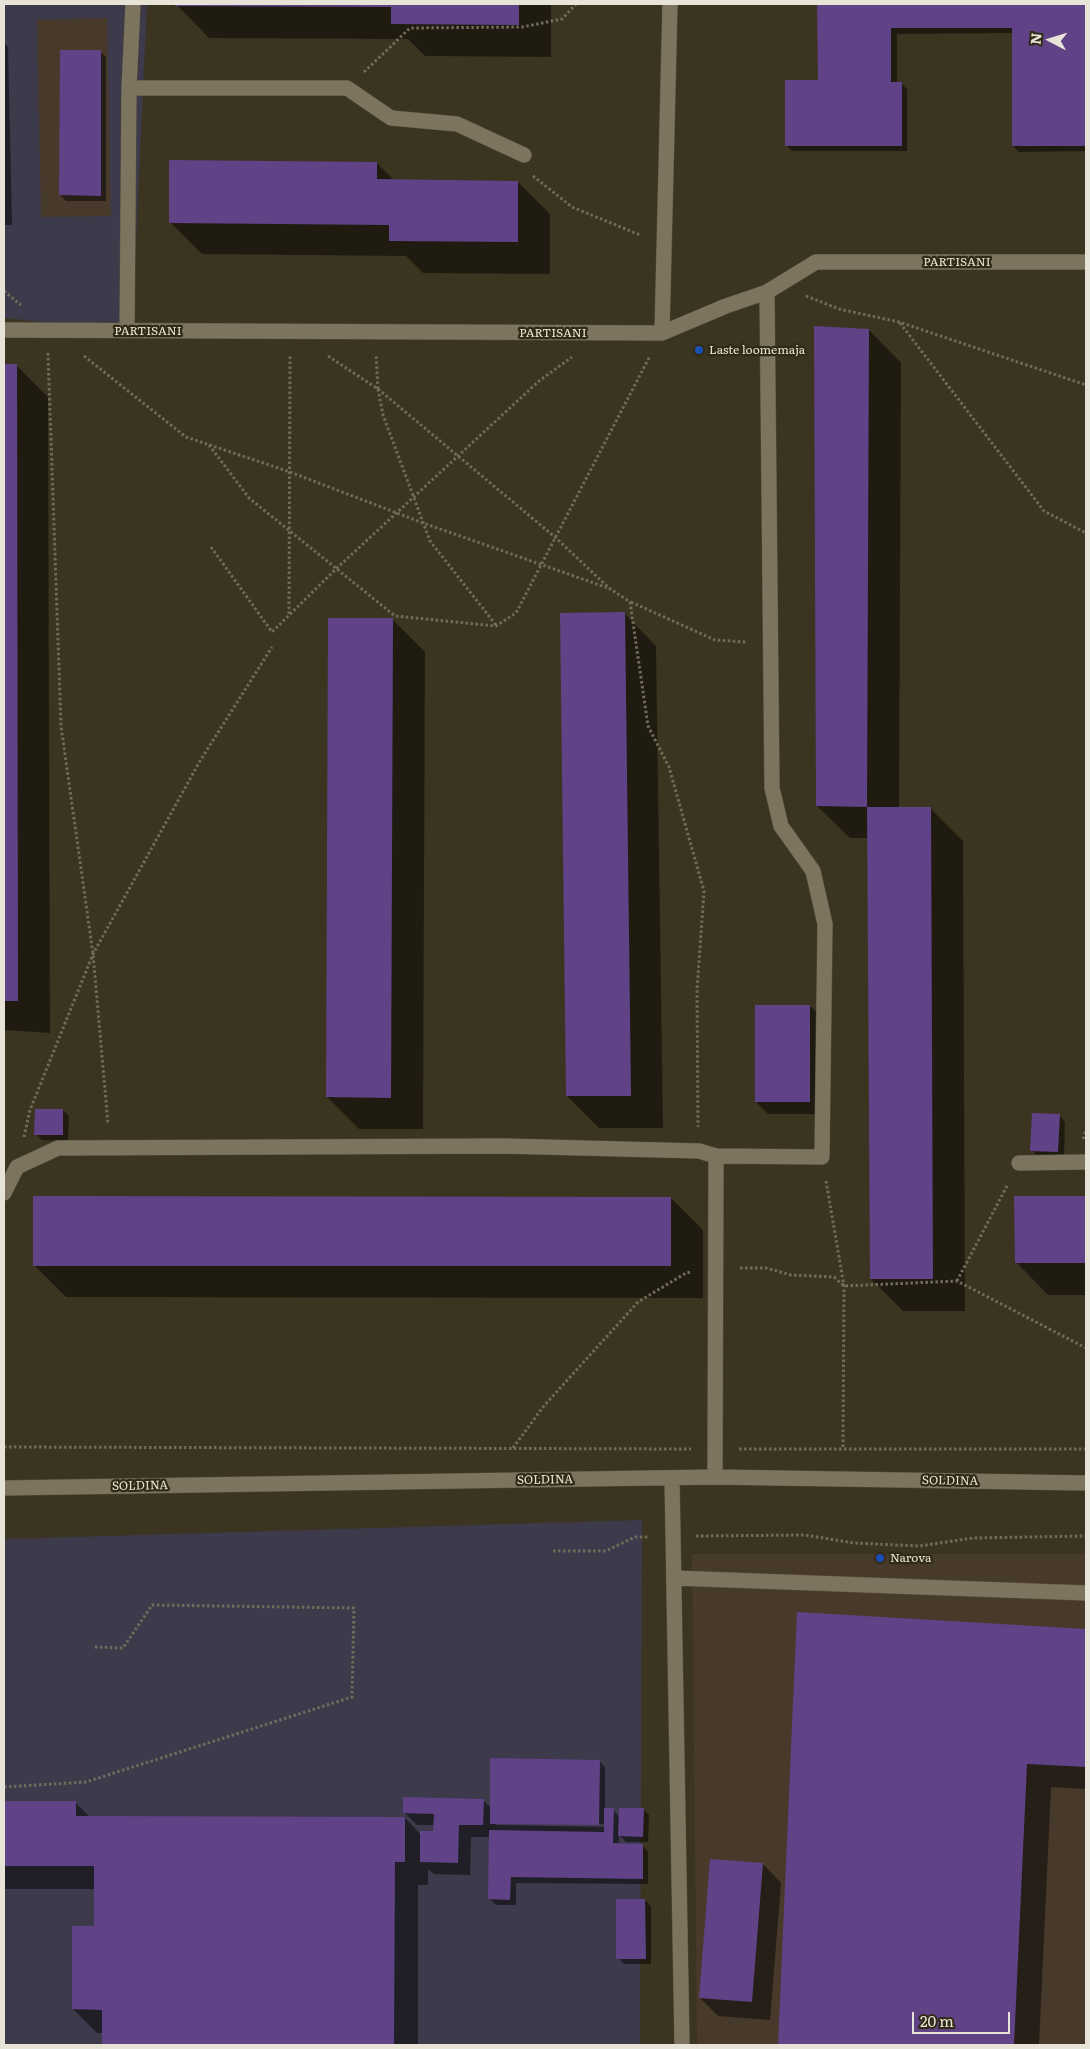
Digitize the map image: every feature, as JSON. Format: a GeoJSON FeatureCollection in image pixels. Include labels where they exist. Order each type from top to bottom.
{"type":"FeatureCollection","features":[{"type":"Feature","properties":{"kind":"street"},"geometry":{"type":"LineString","coordinates":[[127,331],[129,88],[133,4]]}},
{"type":"Feature","properties":{"kind":"street"},"geometry":{"type":"LineString","coordinates":[[662,334],[670,4]]}},
{"type":"Feature","properties":{"kind":"street"},"geometry":{"type":"LineString","coordinates":[[129,88],[347,88],[391,118],[457,124],[524,155]]}},
{"type":"Feature","properties":{"kind":"street","name":"PARTISANI"},"geometry":{"type":"LineString","coordinates":[[4,330],[662,334],[773,288],[816,262],[1086,262]]}},
{"type":"Feature","properties":{"kind":"street"},"geometry":{"type":"LineString","coordinates":[[4,1193],[17,1167],[58,1148],[504,1146],[698,1151],[716,1156],[822,1157],[825,924],[812,871],[781,826],[772,788],[773,288]]}},
{"type":"Feature","properties":{"kind":"street"},"geometry":{"type":"LineString","coordinates":[[715,1477],[716,1156]]}},
{"type":"Feature","properties":{"kind":"street"},"geometry":{"type":"LineString","coordinates":[[1019,1163],[1086,1162]]}},
{"type":"Feature","properties":{"kind":"street","name":"SOLDINA"},"geometry":{"type":"LineString","coordinates":[[4,1488],[715,1477],[1086,1483]]}},
{"type":"Feature","properties":{"kind":"street"},"geometry":{"type":"LineString","coordinates":[[672,1478],[682,2045]]}},
{"type":"Feature","properties":{"kind":"street"},"geometry":{"type":"LineString","coordinates":[[674,1578],[1086,1592]]}},
{"type":"Feature","properties":{"kind":"path"},"geometry":{"type":"LineString","coordinates":[[347,88],[410,28],[522,28],[562,19],[576,4]]}},
{"type":"Feature","properties":{"kind":"path"},"geometry":{"type":"LineString","coordinates":[[524,155],[533,177],[572,207],[664,245]]}},
{"type":"Feature","properties":{"kind":"path"},"geometry":{"type":"LineString","coordinates":[[773,288],[839,309],[899,322],[1086,384]]}},
{"type":"Feature","properties":{"kind":"path"},"geometry":{"type":"LineString","coordinates":[[4,291],[186,437],[290,472],[423,523],[609,588]]}},
{"type":"Feature","properties":{"kind":"path"},"geometry":{"type":"LineString","coordinates":[[899,322],[1044,511],[1086,533]]}},
{"type":"Feature","properties":{"kind":"path"},"geometry":{"type":"LineString","coordinates":[[53,330],[47,356],[61,726],[93,954],[111,1147]]}},
{"type":"Feature","properties":{"kind":"path"},"geometry":{"type":"LineString","coordinates":[[290,332],[378,388],[556,538],[609,588],[630,602],[715,640],[771,644]]}},
{"type":"Feature","properties":{"kind":"path"},"geometry":{"type":"LineString","coordinates":[[289,615],[290,332]]}},
{"type":"Feature","properties":{"kind":"path"},"geometry":{"type":"LineString","coordinates":[[374,332],[378,388],[383,415],[430,541],[496,626]]}},
{"type":"Feature","properties":{"kind":"path"},"geometry":{"type":"LineString","coordinates":[[211,546],[272,632],[336,568],[540,381],[605,333]]}},
{"type":"Feature","properties":{"kind":"path"},"geometry":{"type":"LineString","coordinates":[[209,445],[249,498],[394,616],[496,626],[516,612],[662,334]]}},
{"type":"Feature","properties":{"kind":"path"},"geometry":{"type":"LineString","coordinates":[[630,602],[648,726],[669,767],[704,891],[697,990],[698,1151]]}},
{"type":"Feature","properties":{"kind":"path"},"geometry":{"type":"LineString","coordinates":[[17,1167],[30,1110],[93,954],[200,761],[272,647]]}},
{"type":"Feature","properties":{"kind":"path"},"geometry":{"type":"LineString","coordinates":[[822,1157],[844,1286],[843,1449]]}},
{"type":"Feature","properties":{"kind":"path"},"geometry":{"type":"LineString","coordinates":[[957,1281],[1019,1163]]}},
{"type":"Feature","properties":{"kind":"path"},"geometry":{"type":"LineString","coordinates":[[513,1448],[543,1407],[638,1302],[686,1272],[715,1268],[766,1268],[791,1275],[834,1277],[844,1286],[957,1281],[1086,1348]]}},
{"type":"Feature","properties":{"kind":"path"},"geometry":{"type":"LineString","coordinates":[[4,1447],[1086,1450]]}},
{"type":"Feature","properties":{"kind":"path"},"geometry":{"type":"LineString","coordinates":[[553,1551],[606,1551],[635,1537],[805,1535],[854,1543],[920,1546],[973,1538],[1086,1536]]}},
{"type":"Feature","properties":{"kind":"path"},"geometry":{"type":"LineString","coordinates":[[4,1787],[86,1782],[352,1697],[354,1608],[152,1605],[123,1648],[94,1647]]}},
{"type":"Feature","properties":{"kind":"shaded area"},"geometry":{"type":"Polygon","coordinates":[[[4,4],[147,4],[132,331],[4,318],[4,4]]]}},
{"type":"Feature","properties":{"kind":"shaded area"},"geometry":{"type":"Polygon","coordinates":[[[107,18],[111,216],[41,217],[37,20],[107,18]]]}},
{"type":"Feature","properties":{"kind":"shaded area"},"geometry":{"type":"Polygon","coordinates":[[[642,1520],[640,2045],[4,2045],[4,1539],[642,1520]]]}},
{"type":"Feature","properties":{"kind":"shaded area"},"geometry":{"type":"Polygon","coordinates":[[[692,1554],[1086,1554],[1086,2045],[697,2045],[692,1554]]]}},
{"type":"Feature","properties":{"kind":"building"},"geometry":{"type":"Polygon","coordinates":[[[175,4],[519,4],[519,25],[391,24],[391,7],[175,6],[175,4]]]}},
{"type":"Feature","properties":{"kind":"building"},"geometry":{"type":"Polygon","coordinates":[[[817,4],[1086,4],[1086,146],[1012,146],[1012,28],[891,28],[891,82],[902,82],[902,146],[785,146],[785,80],[818,80],[817,4]]]}},
{"type":"Feature","properties":{"kind":"building"},"geometry":{"type":"Polygon","coordinates":[[[60,50],[101,50],[101,196],[59,195],[60,50]]]}},
{"type":"Feature","properties":{"kind":"building"},"geometry":{"type":"Polygon","coordinates":[[[169,160],[377,162],[377,179],[518,181],[518,242],[389,241],[389,225],[169,223],[169,160]]]}},
{"type":"Feature","properties":{"kind":"building"},"geometry":{"type":"Polygon","coordinates":[[[814,326],[869,329],[867,807],[816,806],[814,326]]]}},
{"type":"Feature","properties":{"kind":"building"},"geometry":{"type":"Polygon","coordinates":[[[4,364],[17,364],[18,1001],[4,1001],[4,364]]]}},
{"type":"Feature","properties":{"kind":"building"},"geometry":{"type":"Polygon","coordinates":[[[625,612],[631,1096],[566,1096],[560,613],[625,612]]]}},
{"type":"Feature","properties":{"kind":"building"},"geometry":{"type":"Polygon","coordinates":[[[328,618],[393,618],[391,1098],[326,1097],[328,618]]]}},
{"type":"Feature","properties":{"kind":"building"},"geometry":{"type":"Polygon","coordinates":[[[867,807],[931,807],[933,1279],[870,1279],[867,807]]]}},
{"type":"Feature","properties":{"kind":"building"},"geometry":{"type":"Polygon","coordinates":[[[755,1005],[810,1005],[810,1102],[755,1102],[755,1005]]]}},
{"type":"Feature","properties":{"kind":"building"},"geometry":{"type":"Polygon","coordinates":[[[35,1109],[63,1109],[63,1135],[34,1135],[35,1109]]]}},
{"type":"Feature","properties":{"kind":"building"},"geometry":{"type":"Polygon","coordinates":[[[1032,1113],[1060,1114],[1058,1152],[1030,1151],[1032,1113]]]}},
{"type":"Feature","properties":{"kind":"building"},"geometry":{"type":"Polygon","coordinates":[[[33,1196],[671,1197],[671,1266],[33,1266],[33,1196]]]}},
{"type":"Feature","properties":{"kind":"building"},"geometry":{"type":"Polygon","coordinates":[[[1014,1196],[1086,1196],[1086,1263],[1015,1263],[1014,1196]]]}},
{"type":"Feature","properties":{"kind":"building"},"geometry":{"type":"Polygon","coordinates":[[[797,1612],[1086,1629],[1086,1767],[1027,1764],[1014,2045],[778,2045],[797,1612]]]}},
{"type":"Feature","properties":{"kind":"building"},"geometry":{"type":"Polygon","coordinates":[[[490,1758],[600,1760],[599,1825],[490,1824],[490,1758]]]}},
{"type":"Feature","properties":{"kind":"building"},"geometry":{"type":"Polygon","coordinates":[[[403,1797],[484,1799],[483,1825],[459,1825],[458,1863],[420,1862],[420,1831],[433,1831],[434,1814],[403,1813],[403,1797]]]}},
{"type":"Feature","properties":{"kind":"building"},"geometry":{"type":"Polygon","coordinates":[[[4,1801],[76,1801],[76,1816],[405,1817],[405,1862],[395,1862],[394,2045],[102,2045],[102,2010],[72,2009],[72,1926],[94,1926],[94,1866],[4,1866],[4,1801]]]}},
{"type":"Feature","properties":{"kind":"building"},"geometry":{"type":"Polygon","coordinates":[[[604,1808],[614,1808],[613,1843],[643,1844],[643,1879],[511,1877],[510,1900],[488,1899],[489,1830],[604,1832],[604,1808]]]}},
{"type":"Feature","properties":{"kind":"building"},"geometry":{"type":"Polygon","coordinates":[[[619,1808],[644,1808],[643,1837],[618,1836],[619,1808]]]}},
{"type":"Feature","properties":{"kind":"building"},"geometry":{"type":"Polygon","coordinates":[[[710,1859],[763,1863],[752,2002],[699,1998],[710,1859]]]}},
{"type":"Feature","properties":{"kind":"building"},"geometry":{"type":"Polygon","coordinates":[[[616,1899],[645,1899],[646,1959],[616,1959],[616,1899]]]}},
{"type":"Feature","properties":{"kind":"place","name":"Laste loomemaja"},"geometry":{"type":"Point","coordinates":[699,350]}},
{"type":"Feature","properties":{"kind":"place","name":"Narova"},"geometry":{"type":"Point","coordinates":[880,1558]}}]}
